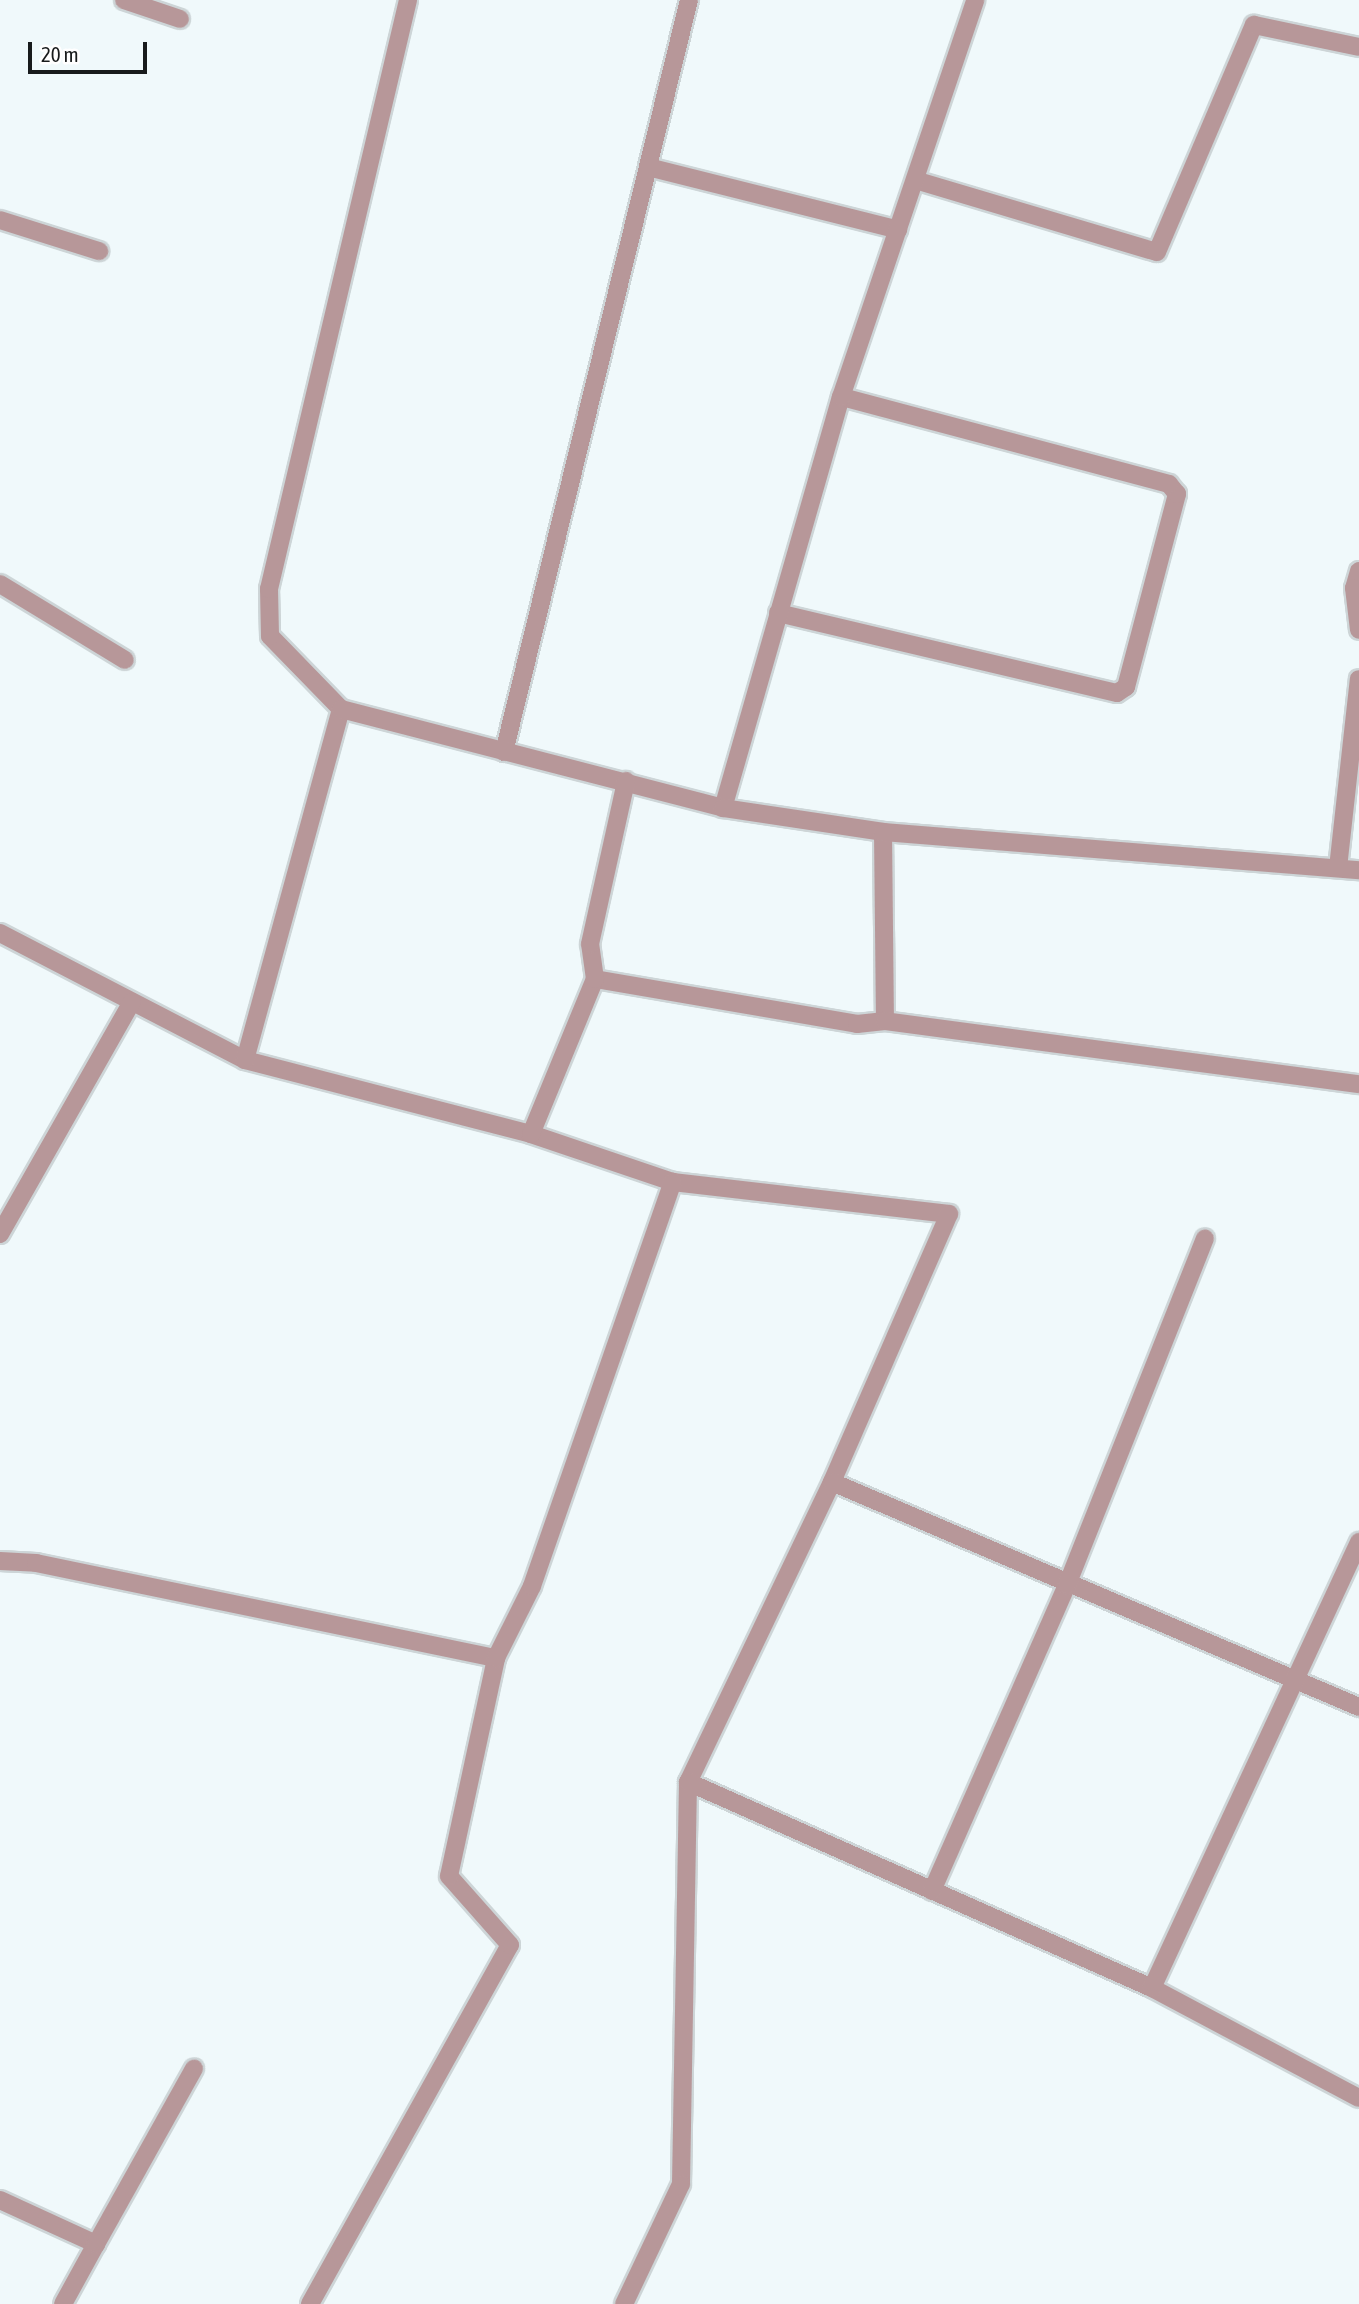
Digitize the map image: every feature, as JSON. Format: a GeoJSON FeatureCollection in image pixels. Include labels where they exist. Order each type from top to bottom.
{"type":"FeatureCollection","features":[{"type":"Feature","properties":{"kind":"street"},"geometry":{"type":"LineString","coordinates":[[124,0],[180,19]]}},
{"type":"Feature","properties":{"kind":"street"},"geometry":{"type":"LineString","coordinates":[[408,0],[269,589],[270,636],[341,709],[723,808],[883,832],[1359,870]]}},
{"type":"Feature","properties":{"kind":"street"},"geometry":{"type":"LineString","coordinates":[[504,752],[689,0]]}},
{"type":"Feature","properties":{"kind":"street"},"geometry":{"type":"LineString","coordinates":[[723,808],[842,397],[975,0]]}},
{"type":"Feature","properties":{"kind":"street"},"geometry":{"type":"LineString","coordinates":[[915,180],[1157,252],[1254,25],[1359,47]]}},
{"type":"Feature","properties":{"kind":"street"},"geometry":{"type":"LineString","coordinates":[[648,167],[898,230]]}},
{"type":"Feature","properties":{"kind":"street"},"geometry":{"type":"LineString","coordinates":[[0,220],[99,251]]}},
{"type":"Feature","properties":{"kind":"street"},"geometry":{"type":"LineString","coordinates":[[778,613],[1117,693],[1126,687],[1177,494],[1169,484],[842,397]]}},
{"type":"Feature","properties":{"kind":"street"},"geometry":{"type":"LineString","coordinates":[[1357,582],[1359,630]]}},
{"type":"Feature","properties":{"kind":"street"},"geometry":{"type":"LineString","coordinates":[[0,584],[125,660]]}},
{"type":"Feature","properties":{"kind":"street"},"geometry":{"type":"LineString","coordinates":[[1338,868],[1359,679]]}},
{"type":"Feature","properties":{"kind":"street"},"geometry":{"type":"LineString","coordinates":[[245,1060],[341,709]]}},
{"type":"Feature","properties":{"kind":"street"},"geometry":{"type":"LineString","coordinates":[[531,1134],[594,979],[590,944],[626,781]]}},
{"type":"Feature","properties":{"kind":"street"},"geometry":{"type":"LineString","coordinates":[[883,832],[885,1021]]}},
{"type":"Feature","properties":{"kind":"street"},"geometry":{"type":"LineString","coordinates":[[0,933],[245,1060],[531,1134],[673,1182],[949,1214],[832,1482],[688,1782],[681,2184],[624,2304]]}},
{"type":"Feature","properties":{"kind":"street"},"geometry":{"type":"LineString","coordinates":[[594,979],[857,1024],[885,1021],[1359,1084]]}},
{"type":"Feature","properties":{"kind":"street"},"geometry":{"type":"LineString","coordinates":[[0,1234],[132,1002]]}},
{"type":"Feature","properties":{"kind":"street"},"geometry":{"type":"LineString","coordinates":[[310,2304],[510,1945],[449,1876],[496,1658],[532,1586],[673,1182]]}},
{"type":"Feature","properties":{"kind":"street"},"geometry":{"type":"LineString","coordinates":[[932,1891],[1067,1585],[1205,1238]]}},
{"type":"Feature","properties":{"kind":"street"},"geometry":{"type":"LineString","coordinates":[[832,1482],[1067,1585],[1296,1678],[1359,1707]]}},
{"type":"Feature","properties":{"kind":"street"},"geometry":{"type":"LineString","coordinates":[[1152,1988],[1359,1542]]}},
{"type":"Feature","properties":{"kind":"street"},"geometry":{"type":"LineString","coordinates":[[0,1561],[36,1563],[496,1658]]}},
{"type":"Feature","properties":{"kind":"street"},"geometry":{"type":"LineString","coordinates":[[688,1782],[1152,1988],[1359,2098]]}},
{"type":"Feature","properties":{"kind":"street"},"geometry":{"type":"LineString","coordinates":[[63,2304],[194,2069]]}},
{"type":"Feature","properties":{"kind":"street"},"geometry":{"type":"LineString","coordinates":[[0,2200],[96,2244]]}}]}
